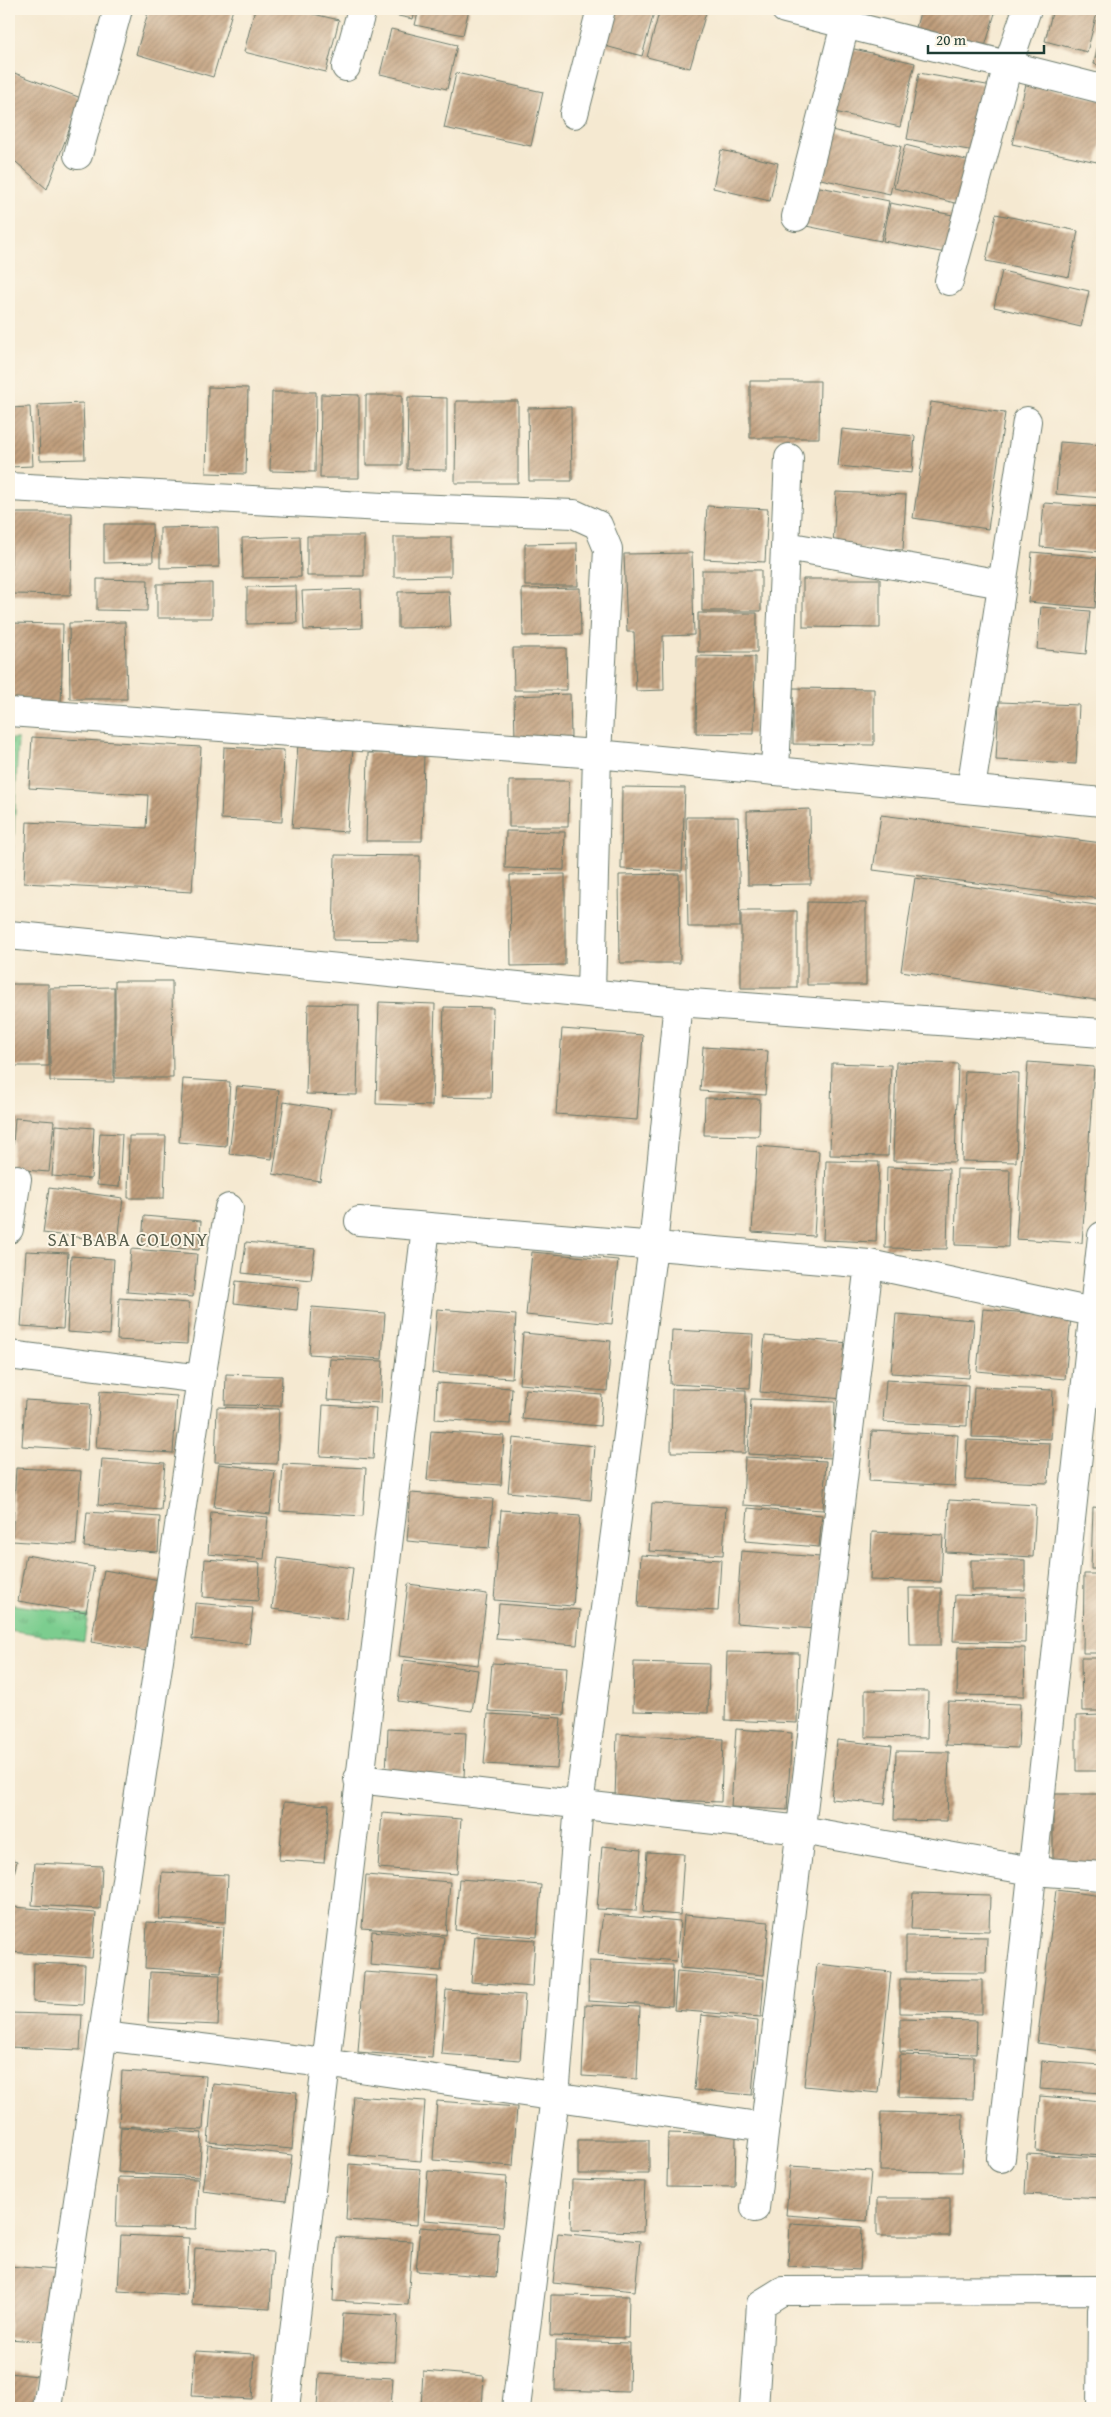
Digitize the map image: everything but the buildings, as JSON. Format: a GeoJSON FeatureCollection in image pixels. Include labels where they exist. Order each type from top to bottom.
{"type":"FeatureCollection","features":[{"type":"Feature","properties":{"kind":"street"},"geometry":{"type":"LineString","coordinates":[[78,155],[118,9]]}},
{"type":"Feature","properties":{"kind":"street"},"geometry":{"type":"LineString","coordinates":[[346,67],[362,9]]}},
{"type":"Feature","properties":{"kind":"street"},"geometry":{"type":"LineString","coordinates":[[574,114],[601,9]]}},
{"type":"Feature","properties":{"kind":"street"},"geometry":{"type":"LineString","coordinates":[[785,9],[847,16],[1008,65],[1102,89]]}},
{"type":"Feature","properties":{"kind":"street"},"geometry":{"type":"LineString","coordinates":[[949,281],[1008,65],[1027,9]]}},
{"type":"Feature","properties":{"kind":"street"},"geometry":{"type":"LineString","coordinates":[[796,217],[847,16]]}},
{"type":"Feature","properties":{"kind":"street"},"geometry":{"type":"LineString","coordinates":[[971,789],[1027,421]]}},
{"type":"Feature","properties":{"kind":"street"},"geometry":{"type":"LineString","coordinates":[[775,771],[789,458]]}},
{"type":"Feature","properties":{"kind":"street"},"geometry":{"type":"LineString","coordinates":[[9,487],[383,507],[574,514],[598,525],[608,549],[596,754],[591,993]]}},
{"type":"Feature","properties":{"kind":"street"},"geometry":{"type":"LineString","coordinates":[[786,546],[1002,584]]}},
{"type":"Feature","properties":{"kind":"street"},"geometry":{"type":"LineString","coordinates":[[9,712],[596,754],[1102,802]]}},
{"type":"Feature","properties":{"kind":"street"},"geometry":{"type":"LineString","coordinates":[[9,935],[678,1002],[1102,1033]]}},
{"type":"Feature","properties":{"kind":"street"},"geometry":{"type":"LineString","coordinates":[[516,2408],[555,2096],[579,1805],[652,1246],[678,1002]]}},
{"type":"Feature","properties":{"kind":"street"},"geometry":{"type":"LineString","coordinates":[[9,1229],[18,1179]]}},
{"type":"Feature","properties":{"kind":"street"},"geometry":{"type":"LineString","coordinates":[[47,2408],[201,1379],[229,1208]]}},
{"type":"Feature","properties":{"kind":"street"},"geometry":{"type":"LineString","coordinates":[[359,1221],[869,1264],[1099,1314]]}},
{"type":"Feature","properties":{"kind":"street"},"geometry":{"type":"LineString","coordinates":[[285,2408],[358,1779],[426,1227]]}},
{"type":"Feature","properties":{"kind":"street"},"geometry":{"type":"LineString","coordinates":[[1001,2158],[1032,1871],[1099,1314],[1102,1236]]}},
{"type":"Feature","properties":{"kind":"street"},"geometry":{"type":"LineString","coordinates":[[755,2208],[869,1264]]}},
{"type":"Feature","properties":{"kind":"street"},"geometry":{"type":"LineString","coordinates":[[9,1355],[201,1379]]}},
{"type":"Feature","properties":{"kind":"street"},"geometry":{"type":"LineString","coordinates":[[358,1779],[801,1830],[1032,1871],[1102,1876]]}},
{"type":"Feature","properties":{"kind":"street"},"geometry":{"type":"LineString","coordinates":[[103,2036],[325,2063],[764,2127]]}},
{"type":"Feature","properties":{"kind":"street"},"geometry":{"type":"LineString","coordinates":[[754,2408],[761,2304],[782,2291],[1102,2290]]}},
{"type":"Feature","properties":{"kind":"street"},"geometry":{"type":"LineString","coordinates":[[1101,2408],[1102,2310]]}},
{"type":"Feature","properties":{"kind":"green space"},"geometry":{"type":"Polygon","coordinates":[[[9,739],[18,739],[12,880],[9,880],[9,739]]]}},
{"type":"Feature","properties":{"kind":"green space"},"geometry":{"type":"Polygon","coordinates":[[[9,1604],[88,1615],[84,1641],[9,1630],[9,1604]]]}},
{"type":"Feature","properties":{"kind":"district","name":"SAI BABA COLONY"},"geometry":{"type":"Point","coordinates":[128,1239]}}]}
